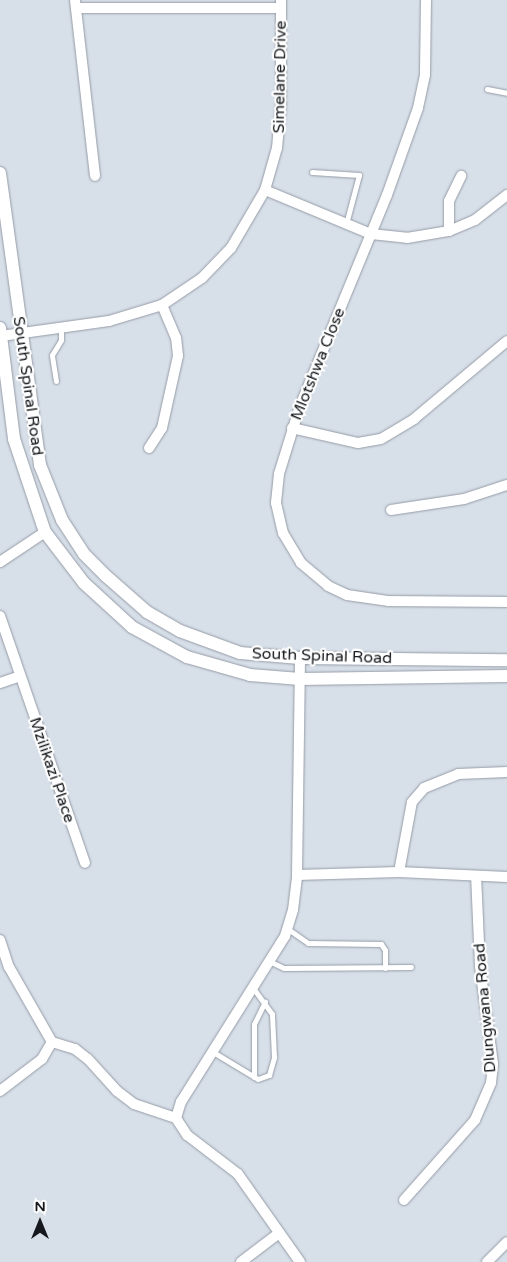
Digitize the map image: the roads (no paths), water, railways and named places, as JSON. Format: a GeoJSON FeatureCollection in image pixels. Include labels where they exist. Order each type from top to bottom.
{"type":"FeatureCollection","features":[{"type":"Feature","properties":{"kind":"street","name":"Mlotshwa Close"},"geometry":{"type":"LineString","coordinates":[[426,0],[423,90],[399,164],[292,428],[358,443],[381,440],[414,419],[507,341]]}},
{"type":"Feature","properties":{"kind":"street"},"geometry":{"type":"LineString","coordinates":[[95,176],[76,4],[281,4]]}},
{"type":"Feature","properties":{"kind":"street","name":"Simelane Drive"},"geometry":{"type":"LineString","coordinates":[[0,332],[20,333],[125,317],[162,304],[202,278],[219,263],[242,232],[265,190],[280,131],[281,4]]}},
{"type":"Feature","properties":{"kind":"street","name":"South Spinal Road"},"geometry":{"type":"LineString","coordinates":[[0,172],[20,333],[40,465],[62,520],[84,554],[125,595],[180,631],[240,653],[300,658],[507,660]]}},
{"type":"Feature","properties":{"kind":"street"},"geometry":{"type":"LineString","coordinates":[[449,231],[449,201],[461,176]]}},
{"type":"Feature","properties":{"kind":"street"},"geometry":{"type":"LineString","coordinates":[[265,190],[371,234],[422,238],[449,231],[475,220],[507,195]]}},
{"type":"Feature","properties":{"kind":"street"},"geometry":{"type":"LineString","coordinates":[[149,448],[162,428],[177,368],[178,347],[162,304]]}},
{"type":"Feature","properties":{"kind":"street","name":"South Spinal Road"},"geometry":{"type":"LineString","coordinates":[[0,332],[19,462],[45,532],[84,583],[132,627],[187,656],[217,668],[250,675],[300,679],[507,676]]}},
{"type":"Feature","properties":{"kind":"street"},"geometry":{"type":"LineString","coordinates":[[292,428],[279,474],[276,503],[278,519],[290,547],[313,576],[346,595],[364,598],[507,602]]}},
{"type":"Feature","properties":{"kind":"street"},"geometry":{"type":"LineString","coordinates":[[391,510],[473,497],[507,485]]}},
{"type":"Feature","properties":{"kind":"street"},"geometry":{"type":"LineString","coordinates":[[0,562],[45,532]]}},
{"type":"Feature","properties":{"kind":"street","name":"Mzilikazi Place"},"geometry":{"type":"LineString","coordinates":[[0,616],[85,863]]}},
{"type":"Feature","properties":{"kind":"street"},"geometry":{"type":"LineString","coordinates":[[176,1118],[180,1102],[254,989],[287,929],[297,874],[300,658]]}},
{"type":"Feature","properties":{"kind":"street"},"geometry":{"type":"LineString","coordinates":[[0,683],[20,676]]}},
{"type":"Feature","properties":{"kind":"street"},"geometry":{"type":"LineString","coordinates":[[399,872],[412,802],[424,788],[458,774],[507,772]]}},
{"type":"Feature","properties":{"kind":"street"},"geometry":{"type":"LineString","coordinates":[[297,874],[399,872],[507,877]]}},
{"type":"Feature","properties":{"kind":"street","name":"Dlungwana Road"},"geometry":{"type":"LineString","coordinates":[[404,1200],[474,1120],[491,1083],[492,1064],[480,966],[476,876]]}},
{"type":"Feature","properties":{"kind":"street"},"geometry":{"type":"LineString","coordinates":[[0,940],[5,969],[52,1042],[75,1049],[88,1059],[134,1104],[176,1118],[187,1135],[238,1174],[300,1262]]}},
{"type":"Feature","properties":{"kind":"street"},"geometry":{"type":"LineString","coordinates":[[0,1091],[42,1059],[52,1042]]}},
{"type":"Feature","properties":{"kind":"street"},"geometry":{"type":"LineString","coordinates":[[241,1262],[279,1233]]}},
{"type":"Feature","properties":{"kind":"street"},"geometry":{"type":"LineString","coordinates":[[487,1262],[507,1242]]}},
{"type":"Feature","properties":{"kind":"lane"},"geometry":{"type":"LineString","coordinates":[[487,89],[507,93]]}},
{"type":"Feature","properties":{"kind":"lane"},"geometry":{"type":"LineString","coordinates":[[312,172],[359,175],[346,224]]}},
{"type":"Feature","properties":{"kind":"lane"},"geometry":{"type":"LineString","coordinates":[[56,381],[52,355],[61,340],[61,328]]}},
{"type":"Feature","properties":{"kind":"lane"},"geometry":{"type":"LineString","coordinates":[[287,929],[308,943],[381,944],[385,950],[385,968]]}},
{"type":"Feature","properties":{"kind":"lane"},"geometry":{"type":"LineString","coordinates":[[270,962],[284,968],[411,967]]}},
{"type":"Feature","properties":{"kind":"lane"},"geometry":{"type":"LineString","coordinates":[[213,1052],[254,1077],[267,1078],[273,1066],[272,1014],[266,1001],[254,989]]}},
{"type":"Feature","properties":{"kind":"lane"},"geometry":{"type":"LineString","coordinates":[[254,1077],[254,1024],[266,1001]]}}]}
